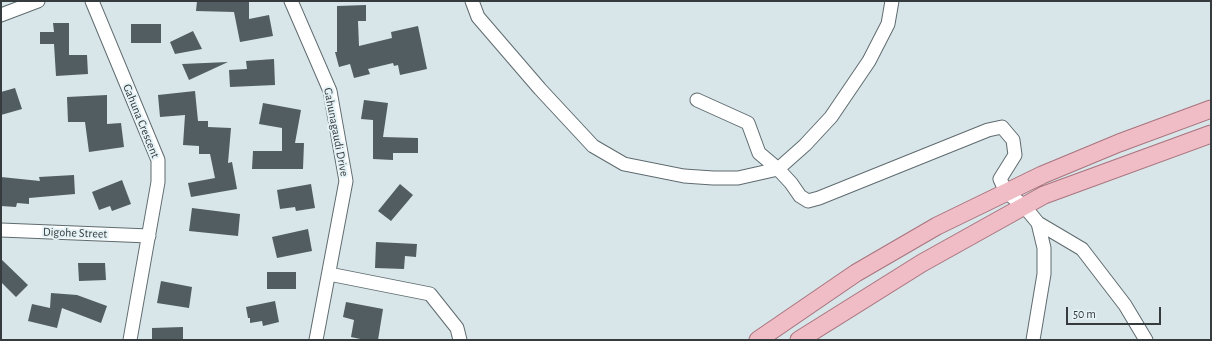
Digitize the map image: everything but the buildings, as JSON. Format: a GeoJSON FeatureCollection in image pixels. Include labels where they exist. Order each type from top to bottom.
{"type":"FeatureCollection","features":[{"type":"Feature","properties":{"kind":"main road"},"geometry":{"type":"LineString","coordinates":[[758,340],[856,273],[937,226],[1042,175],[1119,143],[1211,109]]}},
{"type":"Feature","properties":{"kind":"main road"},"geometry":{"type":"LineString","coordinates":[[799,340],[922,263],[1044,195],[1211,134]]}},
{"type":"Feature","properties":{"kind":"street"},"geometry":{"type":"LineString","coordinates":[[1,15],[38,1]]}},
{"type":"Feature","properties":{"kind":"street","name":"Gahuna Crescent"},"geometry":{"type":"LineString","coordinates":[[92,1],[158,160],[158,182],[130,340]]}},
{"type":"Feature","properties":{"kind":"street","name":"Gahunagaudi Drive"},"geometry":{"type":"LineString","coordinates":[[291,1],[330,91],[346,181],[316,340]]}},
{"type":"Feature","properties":{"kind":"street"},"geometry":{"type":"LineString","coordinates":[[472,1],[478,17],[540,89],[593,146],[624,164],[684,176],[713,178],[738,178],[778,169],[805,145],[831,117],[869,61],[888,24],[892,1]]}},
{"type":"Feature","properties":{"kind":"street"},"geometry":{"type":"LineString","coordinates":[[697,100],[748,123],[759,153],[778,169],[791,183],[800,196],[808,201],[819,198],[988,130],[1002,127],[1013,140],[1015,155],[1000,179],[1006,192],[1024,206],[1038,223],[1082,249],[1125,305],[1146,340]]}},
{"type":"Feature","properties":{"kind":"street"},"geometry":{"type":"LineString","coordinates":[[1033,340],[1044,274],[1044,248],[1038,223]]}},
{"type":"Feature","properties":{"kind":"street","name":"Digohe Street"},"geometry":{"type":"LineString","coordinates":[[1,230],[149,236]]}},
{"type":"Feature","properties":{"kind":"street"},"geometry":{"type":"LineString","coordinates":[[329,274],[430,294],[457,328],[460,340]]}}]}
